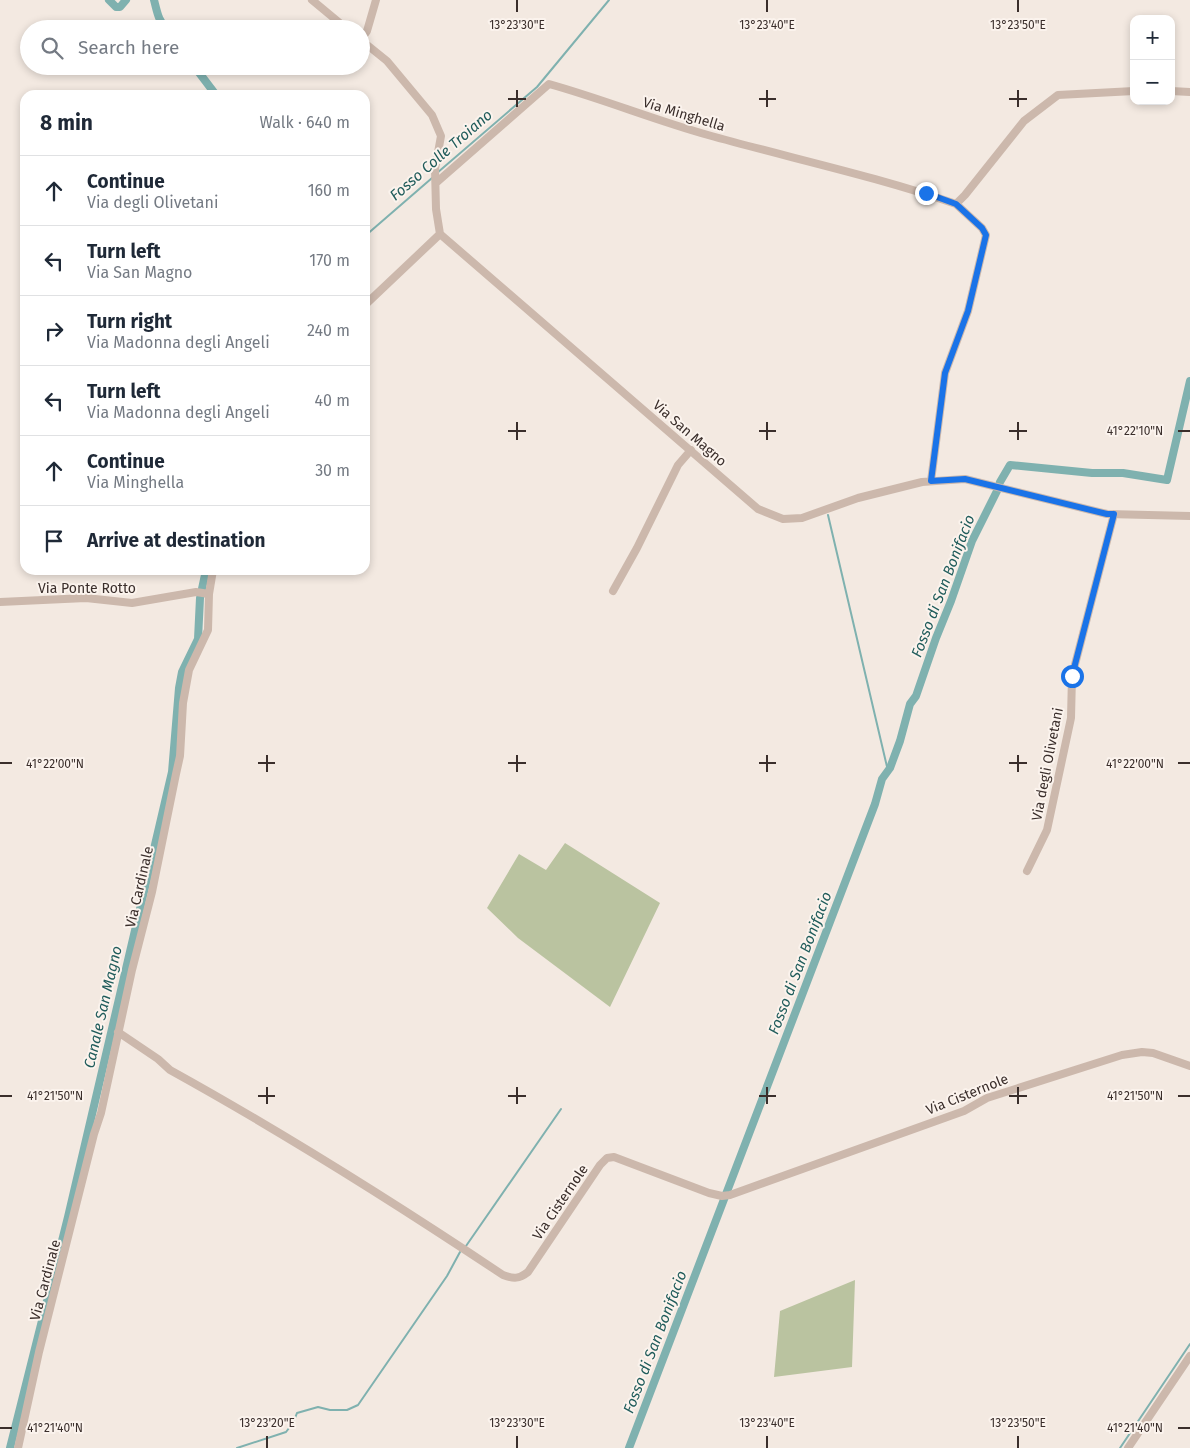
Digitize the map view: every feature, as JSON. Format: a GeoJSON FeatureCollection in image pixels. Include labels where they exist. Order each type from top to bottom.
{"type":"FeatureCollection","features":[{"type":"Feature","properties":{"kind":"street"},"geometry":{"type":"LineString","coordinates":[[312,0],[336,20]]}},
{"type":"Feature","properties":{"kind":"street"},"geometry":{"type":"LineString","coordinates":[[370,21],[376,0]]}},
{"type":"Feature","properties":{"kind":"street"},"geometry":{"type":"LineString","coordinates":[[370,48],[386,61],[432,115],[441,136],[435,169],[436,209],[440,234],[370,300]]}},
{"type":"Feature","properties":{"kind":"street","name":"Via Minghella"},"geometry":{"type":"LineString","coordinates":[[436,180],[549,84],[664,122],[775,154],[926,193],[956,204]]}},
{"type":"Feature","properties":{"kind":"street"},"geometry":{"type":"LineString","coordinates":[[931,481],[945,373],[968,311],[986,235],[982,228],[956,204],[1024,121],[1058,95],[1130,91]]}},
{"type":"Feature","properties":{"kind":"street"},"geometry":{"type":"LineString","coordinates":[[1175,91],[1190,92]]}},
{"type":"Feature","properties":{"kind":"street","name":"Via San Magno"},"geometry":{"type":"LineString","coordinates":[[440,234],[758,508],[783,519],[802,518],[858,498],[922,482],[965,479],[1107,514],[1190,516]]}},
{"type":"Feature","properties":{"kind":"street"},"geometry":{"type":"LineString","coordinates":[[613,591],[637,548],[678,465],[691,450]]}},
{"type":"Feature","properties":{"kind":"street","name":"Via degli Olivetani"},"geometry":{"type":"LineString","coordinates":[[1027,871],[1047,830],[1071,718],[1072,676],[1114,514]]}},
{"type":"Feature","properties":{"kind":"street"},"geometry":{"type":"LineString","coordinates":[[204,593],[211,575]]}},
{"type":"Feature","properties":{"kind":"street","name":"Via Ponte Rotto"},"geometry":{"type":"LineString","coordinates":[[0,602],[86,598],[132,603],[183,594],[204,593]]}},
{"type":"Feature","properties":{"kind":"street","name":"Via Cardinale"},"geometry":{"type":"LineString","coordinates":[[18,1448],[42,1343],[94,1134],[101,1113],[136,950],[152,892],[176,774],[183,703],[189,670],[208,630],[204,593]]}},
{"type":"Feature","properties":{"kind":"street","name":"Via Cisternole"},"geometry":{"type":"LineString","coordinates":[[118,1032],[158,1059],[170,1070],[297,1145],[427,1225],[503,1275],[513,1279],[521,1278],[528,1272],[600,1165],[608,1158],[614,1158],[709,1193],[726,1195],[964,1111],[987,1098],[1122,1055],[1142,1052],[1153,1053],[1190,1066]]}},
{"type":"Feature","properties":{"kind":"street"},"geometry":{"type":"LineString","coordinates":[[1128,1448],[1190,1356]]}},
{"type":"Feature","properties":{"kind":"green space"},"geometry":{"type":"Polygon","coordinates":[[[565,843],[660,903],[610,1007],[518,938],[487,908],[519,854],[546,870],[565,843]]]}},
{"type":"Feature","properties":{"kind":"green space"},"geometry":{"type":"Polygon","coordinates":[[[855,1280],[852,1367],[774,1377],[780,1311],[855,1280]]]}},
{"type":"Feature","properties":{"kind":"waterway","name":"Canale San Magno"},"geometry":{"type":"LineString","coordinates":[[109,0],[116,7],[120,7],[126,0]]}},
{"type":"Feature","properties":{"kind":"waterway","name":"Canale San Magno"},"geometry":{"type":"LineString","coordinates":[[154,0],[161,20]]}},
{"type":"Feature","properties":{"kind":"waterway","name":"Fosso Colle Troiano"},"geometry":{"type":"LineString","coordinates":[[437,173],[537,87],[609,0]]}},
{"type":"Feature","properties":{"kind":"waterway","name":"Canale San Magno"},"geometry":{"type":"LineString","coordinates":[[201,75],[212,90]]}},
{"type":"Feature","properties":{"kind":"waterway","name":"Fosso Colle Troiano"},"geometry":{"type":"LineString","coordinates":[[370,232],[432,178]]}},
{"type":"Feature","properties":{"kind":"waterway","name":"Fosso di San Bonifacio"},"geometry":{"type":"LineString","coordinates":[[1000,482],[1010,465],[1092,473],[1123,473],[1167,480],[1190,381]]}},
{"type":"Feature","properties":{"kind":"waterway","name":"Fosso di San Bonifacio"},"geometry":{"type":"LineString","coordinates":[[629,1448],[875,804],[882,779],[890,768],[910,704],[916,696],[972,541],[997,491]]}},
{"type":"Feature","properties":{"kind":"waterway"},"geometry":{"type":"LineString","coordinates":[[828,515],[888,771]]}},
{"type":"Feature","properties":{"kind":"waterway","name":"Canale San Magno"},"geometry":{"type":"LineString","coordinates":[[10,1448],[68,1217],[172,772],[179,688],[182,672],[198,639],[200,598],[205,575]]}},
{"type":"Feature","properties":{"kind":"waterway"},"geometry":{"type":"LineString","coordinates":[[466,1246],[561,1109]]}},
{"type":"Feature","properties":{"kind":"waterway"},"geometry":{"type":"LineString","coordinates":[[237,1448],[286,1432],[293,1423],[297,1413],[318,1407],[330,1410],[347,1410],[358,1405],[447,1276],[460,1252]]}},
{"type":"Feature","properties":{"kind":"waterway"},"geometry":{"type":"LineString","coordinates":[[1120,1448],[1190,1344]]}},
{"type":"Feature","properties":{"kind":"route"},"geometry":{"type":"LineString","coordinates":[[926,193],[956,204],[982,228],[986,235],[968,311],[945,373],[931,481],[965,479],[1107,514],[1114,514],[1072,676]]}}]}
